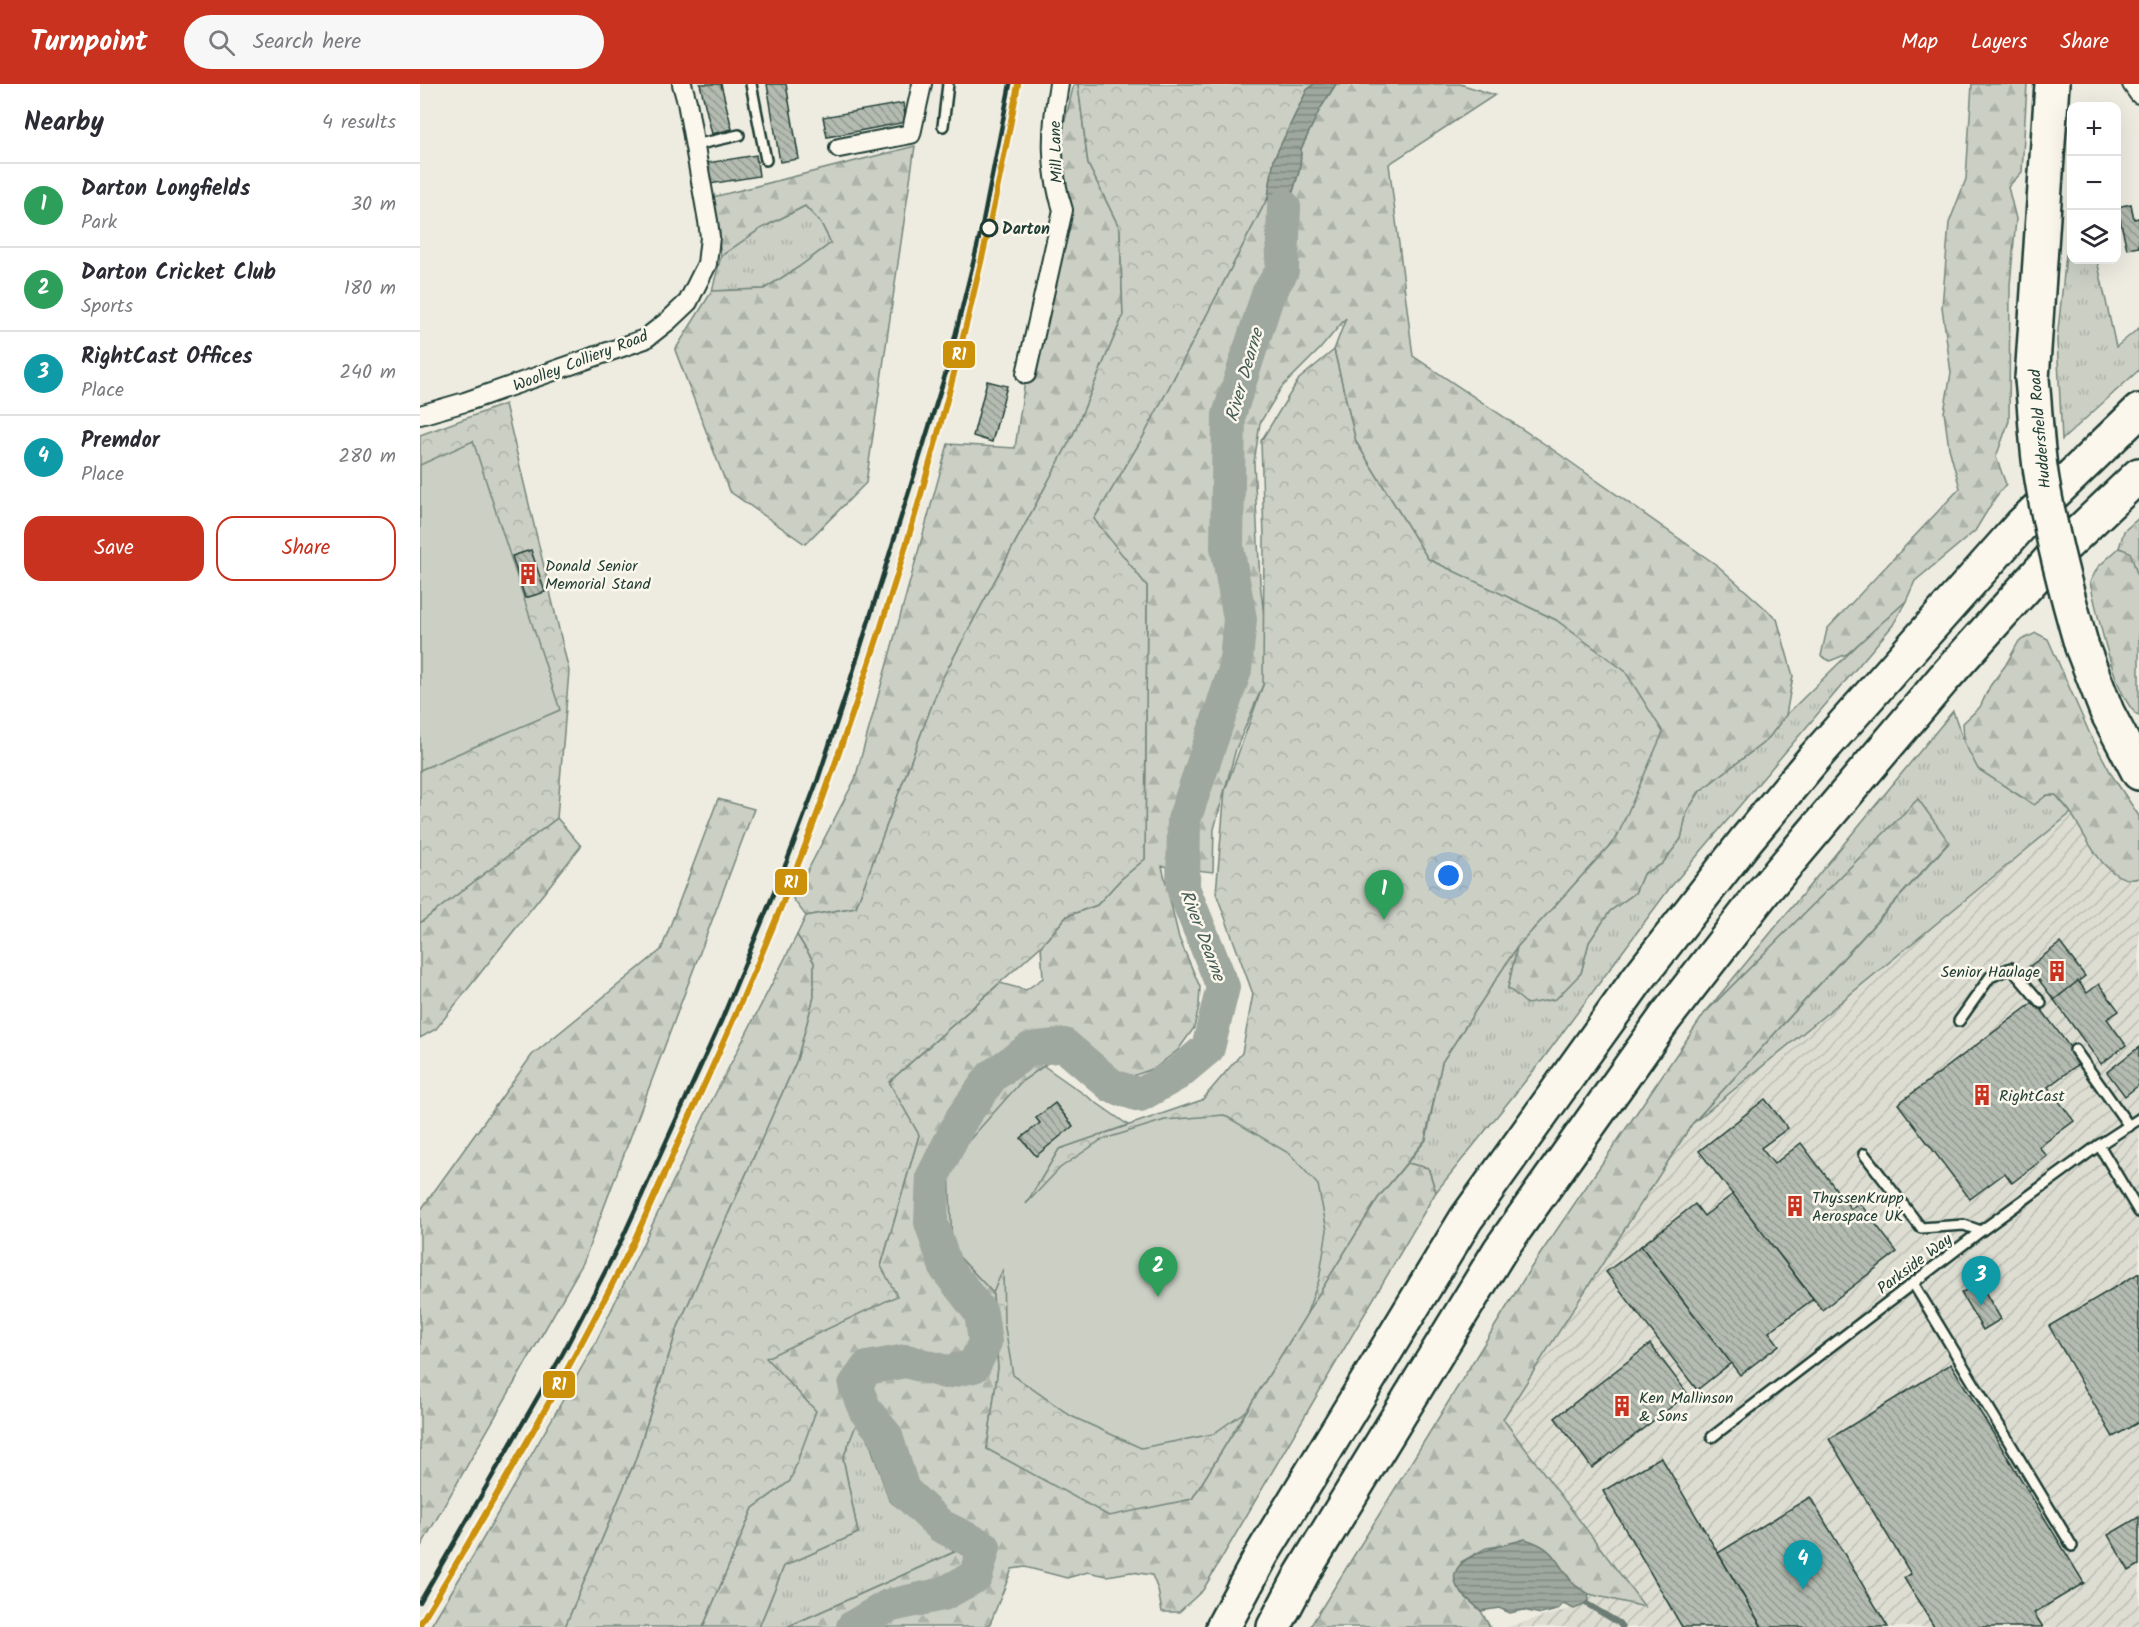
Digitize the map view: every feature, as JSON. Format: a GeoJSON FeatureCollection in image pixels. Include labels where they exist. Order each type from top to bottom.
{"type":"FeatureCollection","features":[{"type":"Feature","properties":{"kind":"highway","name":"Huddersfield Road"},"geometry":{"type":"LineString","coordinates":[[2052,84],[2032,379],[2040,465],[2050,526],[2082,647],[2107,712],[2136,762]]}},
{"type":"Feature","properties":{"kind":"highway"},"geometry":{"type":"LineString","coordinates":[[1222,1627],[1261,1556],[1466,1219],[1637,981],[1746,840],[1815,757],[2021,525],[2139,411]]}},
{"type":"Feature","properties":{"kind":"highway"},"geometry":{"type":"LineString","coordinates":[[1274,1627],[1302,1574],[1500,1250],[1665,1018],[1763,892],[1944,678],[2049,561],[2139,475]]}},
{"type":"Feature","properties":{"kind":"street","name":"Woolley Colliery Road"},"geometry":{"type":"LineString","coordinates":[[420,415],[486,395],[645,339],[669,321],[688,302],[707,264],[710,237],[695,145],[682,84]]}},
{"type":"Feature","properties":{"kind":"street"},"geometry":{"type":"LineString","coordinates":[[839,148],[911,134],[922,84]]}},
{"type":"Feature","properties":{"kind":"street","name":"Mill Lane"},"geometry":{"type":"LineString","coordinates":[[1024,363],[1063,210],[1056,189],[1052,164],[1054,108],[1059,84]]}},
{"type":"Feature","properties":{"kind":"street"},"geometry":{"type":"LineString","coordinates":[[2132,84],[2139,94]]}},
{"type":"Feature","properties":{"kind":"lane"},"geometry":{"type":"LineString","coordinates":[[751,84],[766,160]]}},
{"type":"Feature","properties":{"kind":"lane"},"geometry":{"type":"LineString","coordinates":[[943,126],[948,84]]}},
{"type":"Feature","properties":{"kind":"lane"},"geometry":{"type":"LineString","coordinates":[[695,145],[739,135]]}},
{"type":"Feature","properties":{"kind":"lane"},"geometry":{"type":"LineString","coordinates":[[1959,1021],[1990,977],[2011,968],[2042,1003]]}},
{"type":"Feature","properties":{"kind":"lane"},"geometry":{"type":"LineString","coordinates":[[2075,1050],[2129,1126]]}},
{"type":"Feature","properties":{"kind":"lane","name":"Parkside Way"},"geometry":{"type":"LineString","coordinates":[[1712,1437],[1981,1230],[2139,1119]]}},
{"type":"Feature","properties":{"kind":"lane"},"geometry":{"type":"LineString","coordinates":[[2099,1145],[2139,1212]]}},
{"type":"Feature","properties":{"kind":"lane"},"geometry":{"type":"LineString","coordinates":[[1864,1154],[1921,1228],[1964,1225],[1981,1230]]}},
{"type":"Feature","properties":{"kind":"lane"},"geometry":{"type":"LineString","coordinates":[[1912,1283],[2072,1546]]}},
{"type":"Feature","properties":{"kind":"shaded area"},"geometry":{"type":"Polygon","coordinates":[[[1314,84],[1336,84],[1320,109],[1301,149],[1300,168],[1287,221],[1287,252],[1274,256],[1268,197],[1274,159],[1307,90],[1314,84]]]}},
{"type":"Feature","properties":{"kind":"shaded area"},"geometry":{"type":"Polygon","coordinates":[[[2071,813],[2100,862],[2135,879],[2139,878],[2139,1627],[1507,1627],[1587,1604],[1589,1594],[1645,1606],[1503,1419],[1692,1124],[2071,813]]]}},
{"type":"Feature","properties":{"kind":"shaded area"},"geometry":{"type":"Polygon","coordinates":[[[1525,1539],[1543,1547],[1554,1556],[1575,1585],[1589,1594],[1587,1604],[1574,1609],[1563,1604],[1557,1610],[1541,1614],[1523,1610],[1510,1613],[1499,1608],[1481,1611],[1459,1590],[1455,1576],[1458,1567],[1467,1559],[1491,1548],[1525,1539]]]}},
{"type":"Feature","properties":{"kind":"green space"},"geometry":{"type":"Polygon","coordinates":[[[1074,84],[1078,84],[1088,164],[1120,229],[1123,316],[1073,435],[941,681],[856,907],[806,916],[793,899],[855,779],[948,444],[1015,448],[1026,374],[1063,210],[1058,148],[1074,84]]]}},
{"type":"Feature","properties":{"kind":"green space"},"geometry":{"type":"Polygon","coordinates":[[[1078,84],[1314,84],[1307,90],[1274,159],[1268,197],[1143,437],[1094,519],[1147,586],[1145,859],[1120,880],[1097,905],[1067,916],[1041,946],[889,1082],[919,1135],[881,1266],[897,1296],[766,1358],[816,1411],[790,1481],[753,1508],[703,1627],[565,1627],[635,1461],[678,1327],[797,1060],[814,997],[814,962],[797,935],[806,916],[856,907],[941,681],[1073,435],[1123,316],[1120,229],[1088,164],[1078,84]]]}},
{"type":"Feature","properties":{"kind":"green space"},"geometry":{"type":"Polygon","coordinates":[[[1336,84],[1460,84],[1495,95],[1389,164],[1413,356],[1552,449],[1718,566],[1777,619],[1793,676],[1786,715],[1767,740],[1700,791],[1687,811],[1681,839],[1662,864],[1643,874],[1635,893],[1610,911],[1589,942],[1581,973],[1556,999],[1527,1004],[1508,988],[1517,947],[1617,837],[1556,620],[1428,559],[1356,442],[1334,350],[1346,318],[1320,349],[1281,388],[1260,423],[1254,463],[1260,582],[1268,650],[1265,680],[1236,749],[1214,829],[1213,872],[1162,866],[1179,938],[1200,987],[1194,1028],[1178,1050],[1155,1068],[1130,1077],[1108,1065],[1081,1039],[1020,1083],[952,1249],[993,1293],[998,1368],[987,1449],[1192,1499],[1378,1198],[1407,1163],[1428,1168],[1436,1192],[1203,1590],[1179,1612],[1162,1612],[1158,1590],[1152,1575],[1131,1572],[1107,1576],[1088,1572],[1067,1578],[1025,1567],[1012,1569],[990,1624],[984,1627],[787,1627],[986,1538],[942,1515],[909,1475],[905,1451],[873,1413],[867,1397],[843,1458],[858,1533],[784,1566],[759,1627],[703,1627],[753,1508],[790,1481],[765,1358],[881,1266],[919,1135],[889,1082],[1000,983],[1026,990],[1043,978],[1041,946],[1067,916],[1097,905],[1120,880],[1145,859],[1147,586],[1093,520],[1143,437],[1268,197],[1274,255],[1287,252],[1287,221],[1300,168],[1301,149],[1320,109],[1336,84]]]}},
{"type":"Feature","properties":{"kind":"green space"},"geometry":{"type":"Polygon","coordinates":[[[1972,84],[2027,84],[2022,172],[2008,187],[2016,219],[2010,285],[2009,421],[1996,457],[2006,484],[1975,531],[1915,581],[1906,601],[1847,654],[1830,661],[1821,656],[1827,629],[1960,488],[1949,448],[1944,412],[1951,373],[1942,307],[1949,223],[1966,179],[1972,84]]]}},
{"type":"Feature","properties":{"kind":"green space"},"geometry":{"type":"Polygon","coordinates":[[[915,146],[866,483],[805,544],[729,491],[675,350],[712,291],[764,289],[831,243],[821,223],[805,206],[760,229],[721,256],[713,197],[915,146]]]}},
{"type":"Feature","properties":{"kind":"green space"},"geometry":{"type":"Polygon","coordinates":[[[805,206],[821,223],[831,243],[764,289],[712,291],[721,256],[760,229],[805,206]]]}},
{"type":"Feature","properties":{"kind":"green space"},"geometry":{"type":"Polygon","coordinates":[[[2067,245],[2067,264],[2098,264],[2116,347],[2139,328],[2139,370],[2062,440],[2057,340],[2067,245]]]}},
{"type":"Feature","properties":{"kind":"green space"},"geometry":{"type":"Polygon","coordinates":[[[1334,350],[1356,442],[1428,559],[1556,620],[1625,671],[1663,732],[1617,837],[1517,947],[1442,1062],[1425,1140],[1378,1198],[1192,1499],[1109,1516],[987,1449],[998,1368],[993,1293],[1024,1207],[1059,1149],[1202,1100],[1242,1053],[1253,994],[1216,893],[1225,790],[1263,685],[1264,538],[1261,441],[1299,379],[1334,350]]]}},
{"type":"Feature","properties":{"kind":"green space"},"geometry":{"type":"Polygon","coordinates":[[[505,404],[569,671],[557,818],[420,923],[420,435],[505,404]]]}},
{"type":"Feature","properties":{"kind":"green space"},"geometry":{"type":"Polygon","coordinates":[[[473,441],[560,710],[420,770],[420,465],[473,441]]]}},
{"type":"Feature","properties":{"kind":"green space"},"geometry":{"type":"Polygon","coordinates":[[[2139,518],[2139,580],[2130,553],[2119,548],[2124,531],[2139,518]]]}},
{"type":"Feature","properties":{"kind":"green space"},"geometry":{"type":"Polygon","coordinates":[[[2119,548],[2130,552],[2139,580],[2139,716],[2130,707],[2115,675],[2090,582],[2098,567],[2119,548]]]}},
{"type":"Feature","properties":{"kind":"green space"},"geometry":{"type":"Polygon","coordinates":[[[1906,601],[1893,625],[1669,889],[1543,1059],[1436,1192],[1428,1168],[1407,1163],[1426,1140],[1442,1062],[1517,947],[1508,988],[1581,973],[1589,942],[1610,911],[1635,893],[1643,874],[1662,864],[1681,839],[1687,811],[1700,791],[1767,740],[1786,715],[1881,622],[1906,601]]]}},
{"type":"Feature","properties":{"kind":"green space"},"geometry":{"type":"Polygon","coordinates":[[[2036,633],[2048,639],[2089,732],[2113,777],[2139,816],[2139,878],[2127,879],[2107,867],[2090,845],[2071,813],[2056,795],[2047,795],[2034,805],[1978,769],[1964,742],[1963,723],[1980,707],[1990,686],[2019,641],[2036,633]]]}},
{"type":"Feature","properties":{"kind":"green space"},"geometry":{"type":"Polygon","coordinates":[[[1953,711],[1964,742],[2002,784],[2020,796],[2056,795],[2071,813],[1692,1124],[1949,843],[1918,800],[1704,1014],[1953,711]]]}},
{"type":"Feature","properties":{"kind":"green space"},"geometry":{"type":"Polygon","coordinates":[[[718,799],[754,809],[583,1263],[420,1548],[420,1211],[532,1055],[661,950],[718,799]]]}},
{"type":"Feature","properties":{"kind":"green space"},"geometry":{"type":"Polygon","coordinates":[[[1918,799],[1949,842],[1692,1124],[1503,1419],[1645,1607],[1589,1594],[1574,1585],[1566,1574],[1506,1545],[1486,1548],[1461,1562],[1462,1594],[1481,1611],[1490,1627],[1310,1627],[1530,1269],[1704,1014],[1918,799]]]}},
{"type":"Feature","properties":{"kind":"green space"},"geometry":{"type":"Polygon","coordinates":[[[557,818],[581,846],[436,1029],[420,1038],[420,923],[557,818]]]}},
{"type":"Feature","properties":{"kind":"green space"},"geometry":{"type":"Polygon","coordinates":[[[797,935],[814,962],[814,997],[797,1060],[678,1327],[635,1461],[565,1627],[430,1627],[594,1346],[710,1104],[797,935]]]}},
{"type":"Feature","properties":{"kind":"green space"},"geometry":{"type":"Polygon","coordinates":[[[1044,1066],[1128,1125],[1059,1149],[1026,1204],[1060,1168],[1101,1140],[1165,1120],[1224,1115],[1290,1154],[1318,1185],[1327,1230],[1319,1280],[1306,1315],[1247,1410],[1213,1434],[1141,1448],[1071,1416],[1013,1375],[1004,1322],[1003,1269],[993,1293],[952,1249],[949,1163],[1020,1083],[1044,1066]]]}},
{"type":"Feature","properties":{"kind":"green space"},"geometry":{"type":"Polygon","coordinates":[[[860,1414],[889,1500],[954,1552],[787,1627],[759,1627],[784,1566],[858,1533],[843,1458],[860,1414]]]}},
{"type":"Feature","properties":{"kind":"building"},"geometry":{"type":"Polygon","coordinates":[[[700,84],[721,84],[732,129],[712,134],[700,84]]]}},
{"type":"Feature","properties":{"kind":"building"},"geometry":{"type":"Polygon","coordinates":[[[767,84],[786,84],[799,159],[780,162],[767,84]]]}},
{"type":"Feature","properties":{"kind":"building"},"geometry":{"type":"Polygon","coordinates":[[[903,103],[906,122],[827,137],[823,117],[903,103]]]}},
{"type":"Feature","properties":{"kind":"building"},"geometry":{"type":"Polygon","coordinates":[[[756,155],[759,176],[710,184],[707,163],[756,155]]]}},
{"type":"Feature","properties":{"kind":"building"},"geometry":{"type":"Polygon","coordinates":[[[2131,204],[2134,219],[2139,218],[2139,247],[2127,249],[2121,224],[2121,206],[2131,204]]]}},
{"type":"Feature","properties":{"kind":"building"},"geometry":{"type":"Polygon","coordinates":[[[987,381],[1007,386],[992,442],[973,436],[987,381]]]}},
{"type":"Feature","properties":{"kind":"building","name":"Donald Senior Memorial Stand"},"geometry":{"type":"Polygon","coordinates":[[[531,550],[545,592],[525,598],[512,556],[531,550]]]}},
{"type":"Feature","properties":{"kind":"building","name":"Senior Haulage"},"geometry":{"type":"Polygon","coordinates":[[[2060,943],[2085,976],[2054,1000],[2029,967],[2060,943]]]}},
{"type":"Feature","properties":{"kind":"building"},"geometry":{"type":"Polygon","coordinates":[[[2078,981],[2087,993],[2099,984],[2119,1011],[2107,1019],[2126,1045],[2101,1064],[2054,1000],[2078,981]]]}},
{"type":"Feature","properties":{"kind":"building","name":"RightCast"},"geometry":{"type":"Polygon","coordinates":[[[2035,1001],[2081,1062],[2048,1087],[2074,1121],[2039,1147],[2047,1156],[2012,1183],[2005,1173],[1970,1199],[1898,1104],[2035,1001]]]}},
{"type":"Feature","properties":{"kind":"building"},"geometry":{"type":"Polygon","coordinates":[[[2139,1047],[2139,1085],[2125,1096],[2107,1072],[2139,1047]]]}},
{"type":"Feature","properties":{"kind":"building","name":"ThyssenKrupp Aerospace UK"},"geometry":{"type":"Polygon","coordinates":[[[1765,1099],[1788,1128],[1761,1148],[1774,1164],[1801,1143],[1851,1209],[1859,1202],[1897,1252],[1822,1310],[1699,1151],[1765,1099]]]}},
{"type":"Feature","properties":{"kind":"building"},"geometry":{"type":"Polygon","coordinates":[[[1055,1103],[1073,1126],[1036,1156],[1021,1138],[1040,1123],[1036,1118],[1055,1103]]]}},
{"type":"Feature","properties":{"kind":"building","name":"ThyssenKrupp Aerospace UK"},"geometry":{"type":"Polygon","coordinates":[[[1733,1194],[1813,1299],[1769,1332],[1779,1345],[1740,1375],[1641,1246],[1695,1204],[1704,1216],[1733,1194]]]}},
{"type":"Feature","properties":{"kind":"building","name":"Ken Mallinson & Sons"},"geometry":{"type":"Polygon","coordinates":[[[1641,1246],[1731,1363],[1697,1390],[1606,1272],[1641,1246]]]}},
{"type":"Feature","properties":{"kind":"building"},"geometry":{"type":"Polygon","coordinates":[[[2139,1273],[2139,1422],[2113,1437],[2049,1326],[2139,1273]]]}},
{"type":"Feature","properties":{"kind":"building"},"geometry":{"type":"Polygon","coordinates":[[[1979,1282],[2001,1319],[1983,1330],[1961,1293],[1979,1282]]]}},
{"type":"Feature","properties":{"kind":"building","name":"Ken Mallinson & Sons"},"geometry":{"type":"Polygon","coordinates":[[[1650,1344],[1688,1394],[1592,1468],[1555,1418],[1650,1344]]]}},
{"type":"Feature","properties":{"kind":"building"},"geometry":{"type":"Polygon","coordinates":[[[1951,1364],[2084,1583],[2034,1613],[2043,1627],[1934,1627],[1904,1578],[1911,1574],[1829,1439],[1951,1364]]]}},
{"type":"Feature","properties":{"kind":"building"},"geometry":{"type":"Polygon","coordinates":[[[1661,1457],[1762,1627],[1682,1627],[1603,1491],[1661,1457]]]}},
{"type":"Feature","properties":{"kind":"building"},"geometry":{"type":"Polygon","coordinates":[[[1810,1497],[1888,1627],[1762,1627],[1718,1553],[1810,1497]]]}},
{"type":"Feature","properties":{"kind":"building"},"geometry":{"type":"Polygon","coordinates":[[[2139,1517],[2139,1565],[2129,1571],[2108,1535],[2139,1517]]]}},
{"type":"Feature","properties":{"kind":"waterway","name":"River Dearne"},"geometry":{"type":"LineString","coordinates":[[853,1627],[888,1606],[943,1594],[976,1576],[984,1547],[941,1526],[903,1490],[886,1436],[865,1410],[855,1385],[867,1368],[906,1361],[946,1372],[974,1366],[985,1342],[981,1313],[946,1268],[931,1222],[933,1176],[962,1118],[992,1076],[1030,1049],[1064,1045],[1112,1086],[1140,1095],[1177,1074],[1208,1048],[1223,987],[1183,888],[1184,820],[1235,670],[1240,619],[1227,547],[1229,415],[1268,294],[1282,271],[1284,207]]}},
{"type":"Feature","properties":{"kind":"waterway"},"geometry":{"type":"LineString","coordinates":[[1587,1604],[1622,1627]]}},
{"type":"Feature","properties":{"kind":"railway"},"geometry":{"type":"LineString","coordinates":[[420,1602],[563,1353],[622,1239],[722,1019],[787,861],[818,779],[846,694],[947,369],[982,227],[1010,84]]}},
{"type":"Feature","properties":{"kind":"transit line","name":"R1"},"geometry":{"type":"LineString","coordinates":[[420,1624],[530,1436],[632,1245],[745,993],[797,868],[858,698],[937,438],[981,262],[1018,84]]}},
{"type":"Feature","properties":{"kind":"place","name":"Darton"},"geometry":{"type":"Point","coordinates":[989,228]}},
{"type":"Feature","properties":{"kind":"place","name":"Donald Senior Memorial Stand"},"geometry":{"type":"Point","coordinates":[528,574]}},
{"type":"Feature","properties":{"kind":"place","name":"Darton Longfields"},"geometry":{"type":"Point","coordinates":[1384,920]}},
{"type":"Feature","properties":{"kind":"place","name":"Senior Haulage"},"geometry":{"type":"Point","coordinates":[2057,971]}},
{"type":"Feature","properties":{"kind":"place","name":"RightCast"},"geometry":{"type":"Point","coordinates":[1982,1095]}},
{"type":"Feature","properties":{"kind":"place","name":"ThyssenKrupp Aerospace UK"},"geometry":{"type":"Point","coordinates":[1795,1206]}},
{"type":"Feature","properties":{"kind":"place","name":"Darton Cricket Club"},"geometry":{"type":"Point","coordinates":[1158,1297]}},
{"type":"Feature","properties":{"kind":"place","name":"RightCast Offices"},"geometry":{"type":"Point","coordinates":[1981,1306]}},
{"type":"Feature","properties":{"kind":"place","name":"Ken Mallinson & Sons"},"geometry":{"type":"Point","coordinates":[1622,1406]}},
{"type":"Feature","properties":{"kind":"place","name":"Premdor"},"geometry":{"type":"Point","coordinates":[1803,1590]}}]}
